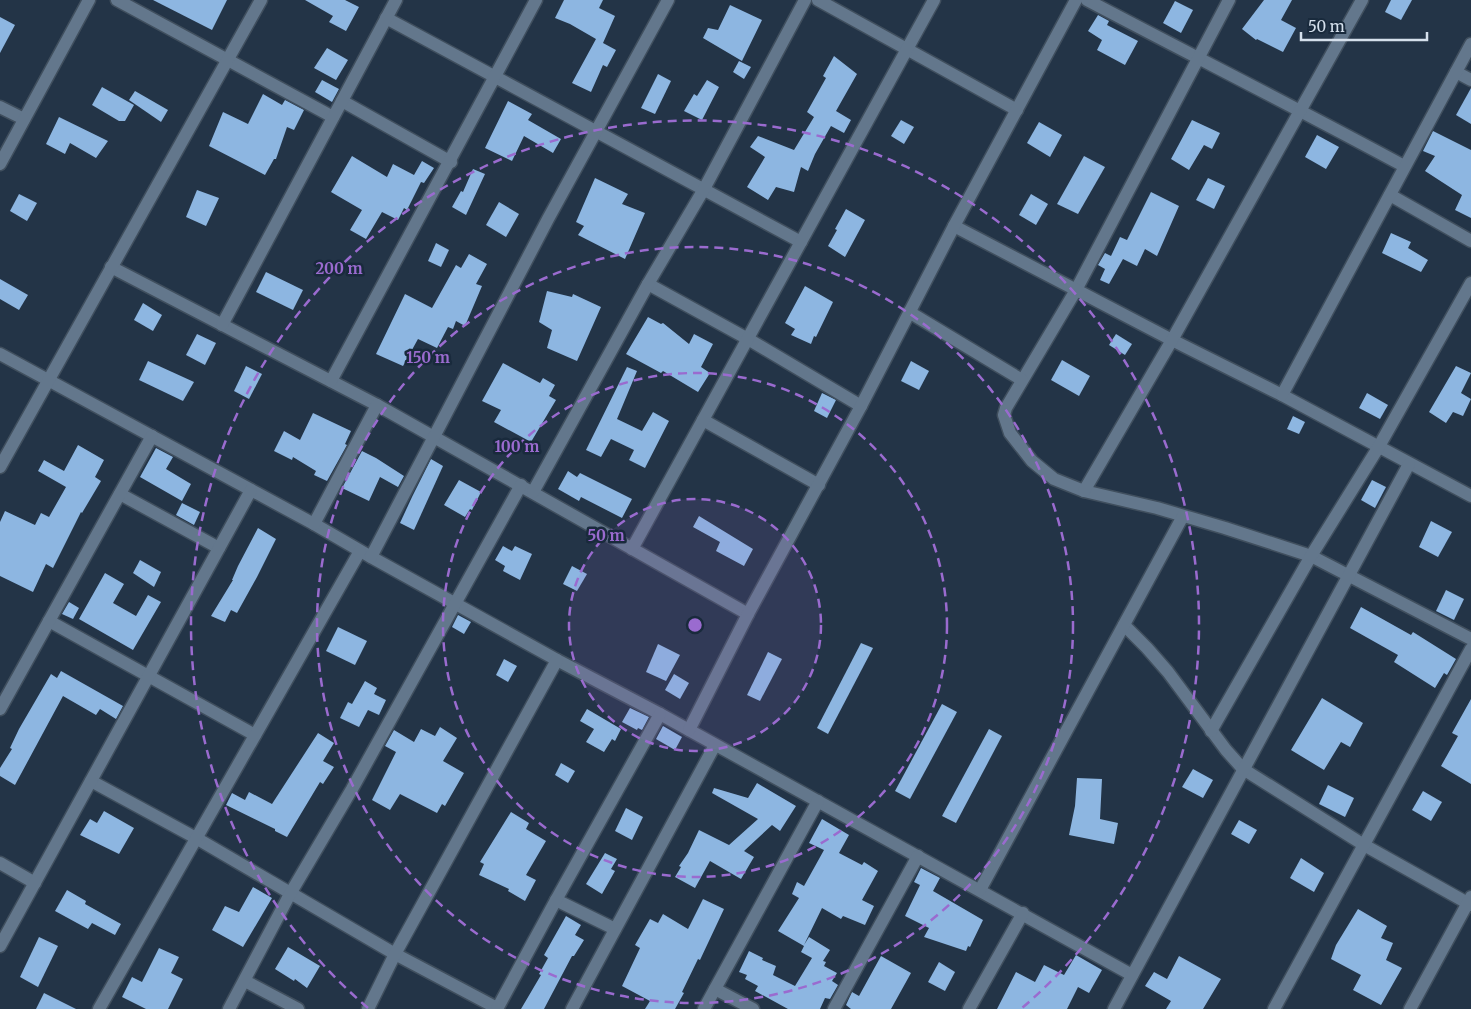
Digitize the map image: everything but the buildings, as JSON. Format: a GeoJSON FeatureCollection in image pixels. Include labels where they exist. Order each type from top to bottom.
{"type":"FeatureCollection","features":[{"type":"Feature","properties":{"kind":"street"},"geometry":{"type":"LineString","coordinates":[[0,164],[89,0]]}},
{"type":"Feature","properties":{"kind":"street"},"geometry":{"type":"LineString","coordinates":[[117,0],[333,117]]}},
{"type":"Feature","properties":{"kind":"street"},"geometry":{"type":"LineString","coordinates":[[0,467],[262,0]]}},
{"type":"Feature","properties":{"kind":"street"},"geometry":{"type":"LineString","coordinates":[[222,325],[396,0]]}},
{"type":"Feature","properties":{"kind":"street"},"geometry":{"type":"LineString","coordinates":[[331,381],[451,162],[536,0]]}},
{"type":"Feature","properties":{"kind":"street"},"geometry":{"type":"LineString","coordinates":[[99,1009],[255,735],[365,554],[432,436],[668,0]]}},
{"type":"Feature","properties":{"kind":"street"},"geometry":{"type":"LineString","coordinates":[[533,492],[648,284],[704,190],[805,0]]}},
{"type":"Feature","properties":{"kind":"street"},"geometry":{"type":"LineString","coordinates":[[818,0],[1017,110]]}},
{"type":"Feature","properties":{"kind":"street"},"geometry":{"type":"LineString","coordinates":[[632,549],[934,0]]}},
{"type":"Feature","properties":{"kind":"street"},"geometry":{"type":"LineString","coordinates":[[689,730],[748,614],[819,485],[954,226],[1076,0]]}},
{"type":"Feature","properties":{"kind":"street"},"geometry":{"type":"LineString","coordinates":[[1087,0],[1404,166]]}},
{"type":"Feature","properties":{"kind":"street"},"geometry":{"type":"LineString","coordinates":[[1229,0],[1076,290],[1006,408],[1004,415],[1010,433],[1032,461],[1054,479],[1084,491],[1157,508],[1311,556],[1471,639]]}},
{"type":"Feature","properties":{"kind":"street"},"geometry":{"type":"LineString","coordinates":[[1084,491],[1172,340],[1362,0]]}},
{"type":"Feature","properties":{"kind":"street"},"geometry":{"type":"LineString","coordinates":[[386,18],[801,242]]}},
{"type":"Feature","properties":{"kind":"street"},"geometry":{"type":"LineString","coordinates":[[1282,395],[1471,44]]}},
{"type":"Feature","properties":{"kind":"street"},"geometry":{"type":"LineString","coordinates":[[1456,72],[1471,80]]}},
{"type":"Feature","properties":{"kind":"street"},"geometry":{"type":"LineString","coordinates":[[342,101],[451,162]]}},
{"type":"Feature","properties":{"kind":"street"},"geometry":{"type":"LineString","coordinates":[[0,107],[24,119]]}},
{"type":"Feature","properties":{"kind":"street"},"geometry":{"type":"LineString","coordinates":[[1390,195],[1471,241]]}},
{"type":"Feature","properties":{"kind":"street"},"geometry":{"type":"LineString","coordinates":[[954,226],[1282,395],[1471,496]]}},
{"type":"Feature","properties":{"kind":"street"},"geometry":{"type":"LineString","coordinates":[[111,267],[377,405],[748,614]]}},
{"type":"Feature","properties":{"kind":"street"},"geometry":{"type":"LineString","coordinates":[[1211,731],[1311,556],[1378,448],[1471,283]]}},
{"type":"Feature","properties":{"kind":"street"},"geometry":{"type":"LineString","coordinates":[[648,284],[748,339],[861,406]]}},
{"type":"Feature","properties":{"kind":"street"},"geometry":{"type":"LineString","coordinates":[[909,312],[1022,380]]}},
{"type":"Feature","properties":{"kind":"street"},"geometry":{"type":"LineString","coordinates":[[0,354],[314,524],[557,660],[660,714],[1023,913],[1132,975]]}},
{"type":"Feature","properties":{"kind":"street"},"geometry":{"type":"LineString","coordinates":[[314,524],[377,405]]}},
{"type":"Feature","properties":{"kind":"street"},"geometry":{"type":"LineString","coordinates":[[703,420],[819,485]]}},
{"type":"Feature","properties":{"kind":"street"},"geometry":{"type":"LineString","coordinates":[[0,709],[152,436]]}},
{"type":"Feature","properties":{"kind":"street"},"geometry":{"type":"LineString","coordinates":[[1114,1009],[1409,464]]}},
{"type":"Feature","properties":{"kind":"street"},"geometry":{"type":"LineString","coordinates":[[229,1009],[290,894],[352,788],[521,485]]}},
{"type":"Feature","properties":{"kind":"street"},"geometry":{"type":"LineString","coordinates":[[0,946],[251,490]]}},
{"type":"Feature","properties":{"kind":"street"},"geometry":{"type":"LineString","coordinates":[[120,494],[219,548]]}},
{"type":"Feature","properties":{"kind":"street"},"geometry":{"type":"LineString","coordinates":[[980,890],[1183,516]]}},
{"type":"Feature","properties":{"kind":"street"},"geometry":{"type":"LineString","coordinates":[[49,621],[255,735]]}},
{"type":"Feature","properties":{"kind":"street"},"geometry":{"type":"LineString","coordinates":[[1124,624],[1168,672],[1211,731],[1243,769],[1364,845],[1470,902],[1410,1009]]}},
{"type":"Feature","properties":{"kind":"street"},"geometry":{"type":"LineString","coordinates":[[1274,1009],[1471,649]]}},
{"type":"Feature","properties":{"kind":"street"},"geometry":{"type":"LineString","coordinates":[[368,1009],[394,954],[557,660]]}},
{"type":"Feature","properties":{"kind":"street"},"geometry":{"type":"LineString","coordinates":[[91,781],[196,838],[394,954],[497,1008],[660,714]]}},
{"type":"Feature","properties":{"kind":"street"},"geometry":{"type":"LineString","coordinates":[[572,1009],[716,745]]}},
{"type":"Feature","properties":{"kind":"street"},"geometry":{"type":"LineString","coordinates":[[704,1009],[818,801]]}},
{"type":"Feature","properties":{"kind":"street"},"geometry":{"type":"LineString","coordinates":[[834,1009],[918,856]]}},
{"type":"Feature","properties":{"kind":"street"},"geometry":{"type":"LineString","coordinates":[[0,863],[35,883]]}},
{"type":"Feature","properties":{"kind":"street"},"geometry":{"type":"LineString","coordinates":[[556,900],[615,929]]}},
{"type":"Feature","properties":{"kind":"street"},"geometry":{"type":"LineString","coordinates":[[969,1009],[1023,913]]}},
{"type":"Feature","properties":{"kind":"street"},"geometry":{"type":"LineString","coordinates":[[245,981],[298,1009]]}},
{"type":"Feature","properties":{"kind":"street"},"geometry":{"type":"LineString","coordinates":[[715,989],[753,1009]]}}]}
